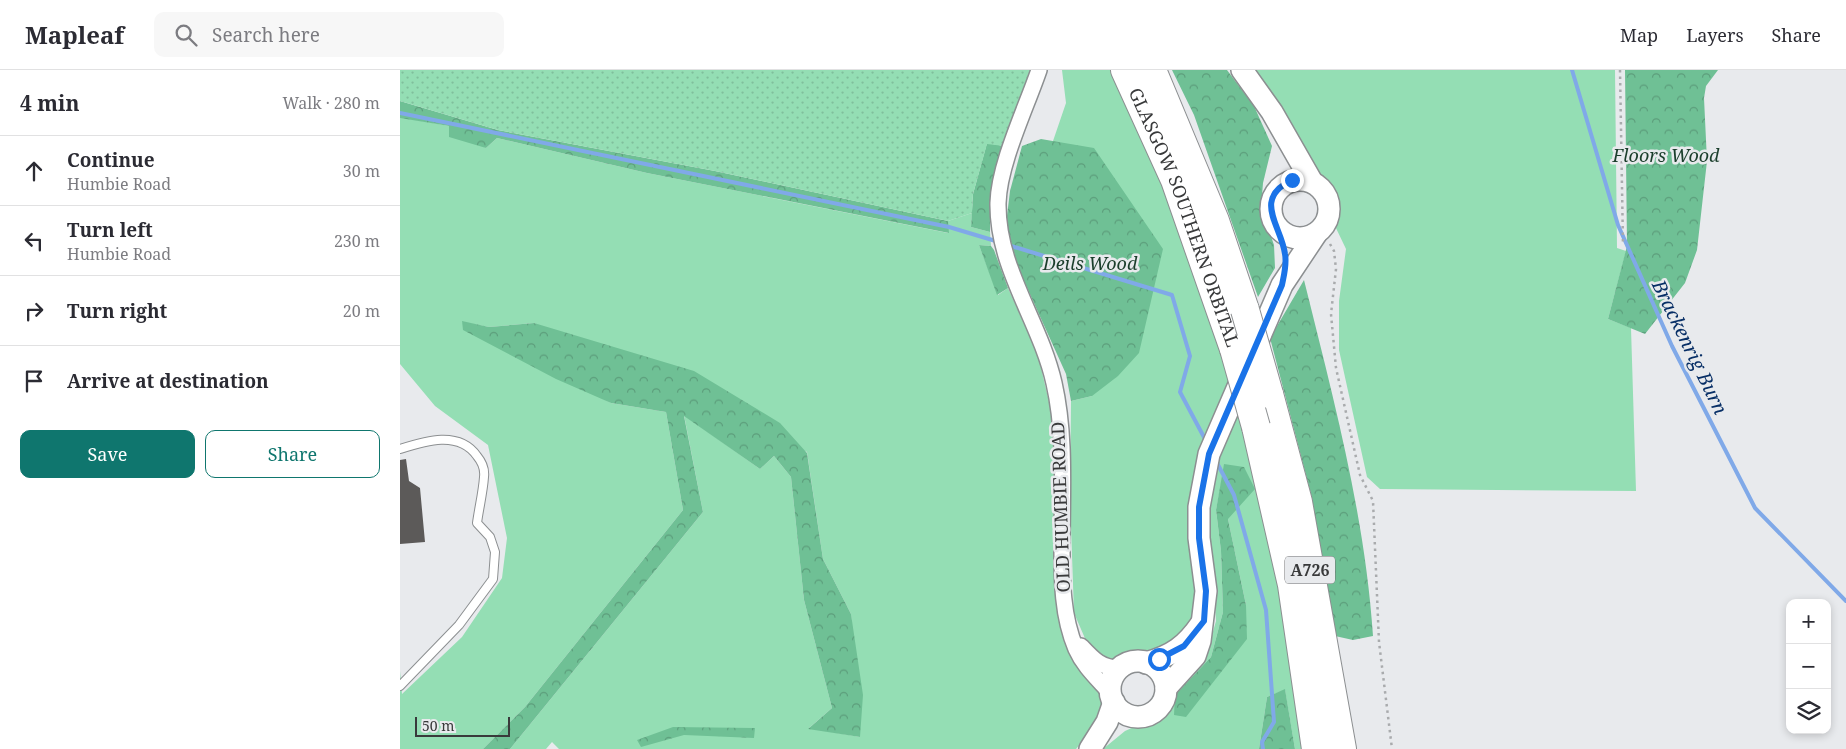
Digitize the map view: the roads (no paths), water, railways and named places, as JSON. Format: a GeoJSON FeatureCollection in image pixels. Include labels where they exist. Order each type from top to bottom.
{"type":"FeatureCollection","features":[{"type":"Feature","properties":{"kind":"highway","name":"GLASGOW SOUTHERN ORBITAL"},"geometry":{"type":"LineString","coordinates":[[1125,70],[1176,180],[1234,349],[1256,426],[1292,585],[1316,749]]}},
{"type":"Feature","properties":{"kind":"highway","name":"GLASGOW SOUTHERN ORBITAL"},"geometry":{"type":"LineString","coordinates":[[1152,70],[1175,120],[1215,221],[1245,310],[1269,394],[1298,502],[1342,749]]}},
{"type":"Feature","properties":{"kind":"street","name":"OLD HUMBIE ROAD"},"geometry":{"type":"LineString","coordinates":[[1039,70],[1008,154],[998,202],[1000,237],[1015,283],[1044,350],[1054,383],[1062,434],[1062,570],[1064,612],[1070,631]]}},
{"type":"Feature","properties":{"kind":"street"},"geometry":{"type":"LineString","coordinates":[[1242,70],[1272,112],[1312,182]]}},
{"type":"Feature","properties":{"kind":"street"},"geometry":{"type":"LineString","coordinates":[[1282,285],[1286,263],[1285,253],[1274,223],[1271,206],[1283,175],[1285,158],[1283,134]]}},
{"type":"Feature","properties":{"kind":"street"},"geometry":{"type":"LineString","coordinates":[[1070,631],[1086,666],[1126,714],[1135,717],[1143,717],[1157,710],[1162,704],[1166,688],[1195,656],[1204,621],[1206,591],[1199,538],[1199,507],[1209,454],[1282,285],[1328,218],[1330,206],[1327,197],[1320,187],[1312,182],[1292,180],[1277,190]]}},
{"type":"Feature","properties":{"kind":"street"},"geometry":{"type":"LineString","coordinates":[[1274,223],[1284,234],[1294,238],[1307,238],[1318,233]]}},
{"type":"Feature","properties":{"kind":"street"},"geometry":{"type":"LineString","coordinates":[[1070,631],[1089,655],[1100,664],[1111,668],[1121,668],[1137,662],[1146,663],[1174,653],[1184,646],[1204,621]]}},
{"type":"Feature","properties":{"kind":"street"},"geometry":{"type":"LineString","coordinates":[[1146,663],[1160,672],[1166,688]]}},
{"type":"Feature","properties":{"kind":"street"},"geometry":{"type":"LineString","coordinates":[[1091,746],[1107,722],[1112,698],[1113,679],[1121,668]]}},
{"type":"Feature","properties":{"kind":"street"},"geometry":{"type":"LineString","coordinates":[[1091,746],[1135,717]]}},
{"type":"Feature","properties":{"kind":"lane"},"geometry":{"type":"LineString","coordinates":[[400,449],[429,440],[458,440],[472,449],[482,463],[484,476],[477,523],[490,537],[495,552],[493,579],[460,625],[400,686]]}},
{"type":"Feature","properties":{"kind":"waterway","name":"Brackenrig Burn"},"geometry":{"type":"LineString","coordinates":[[1572,70],[1618,225],[1672,346],[1755,508],[1846,601]]}},
{"type":"Feature","properties":{"kind":"waterway"},"geometry":{"type":"LineString","coordinates":[[400,113],[949,227],[999,242]]}},
{"type":"Feature","properties":{"kind":"waterway"},"geometry":{"type":"LineString","coordinates":[[1008,245],[1172,295],[1190,356],[1180,392],[1206,441]]}},
{"type":"Feature","properties":{"kind":"waterway"},"geometry":{"type":"LineString","coordinates":[[1216,461],[1234,495],[1266,610],[1274,722],[1262,742],[1263,749]]}},
{"type":"Feature","properties":{"kind":"park label","name":"Floors Wood"},"geometry":{"type":"Point","coordinates":[1666,156]}},
{"type":"Feature","properties":{"kind":"park label","name":"Deils Wood"},"geometry":{"type":"Point","coordinates":[1090,264]}}]}
